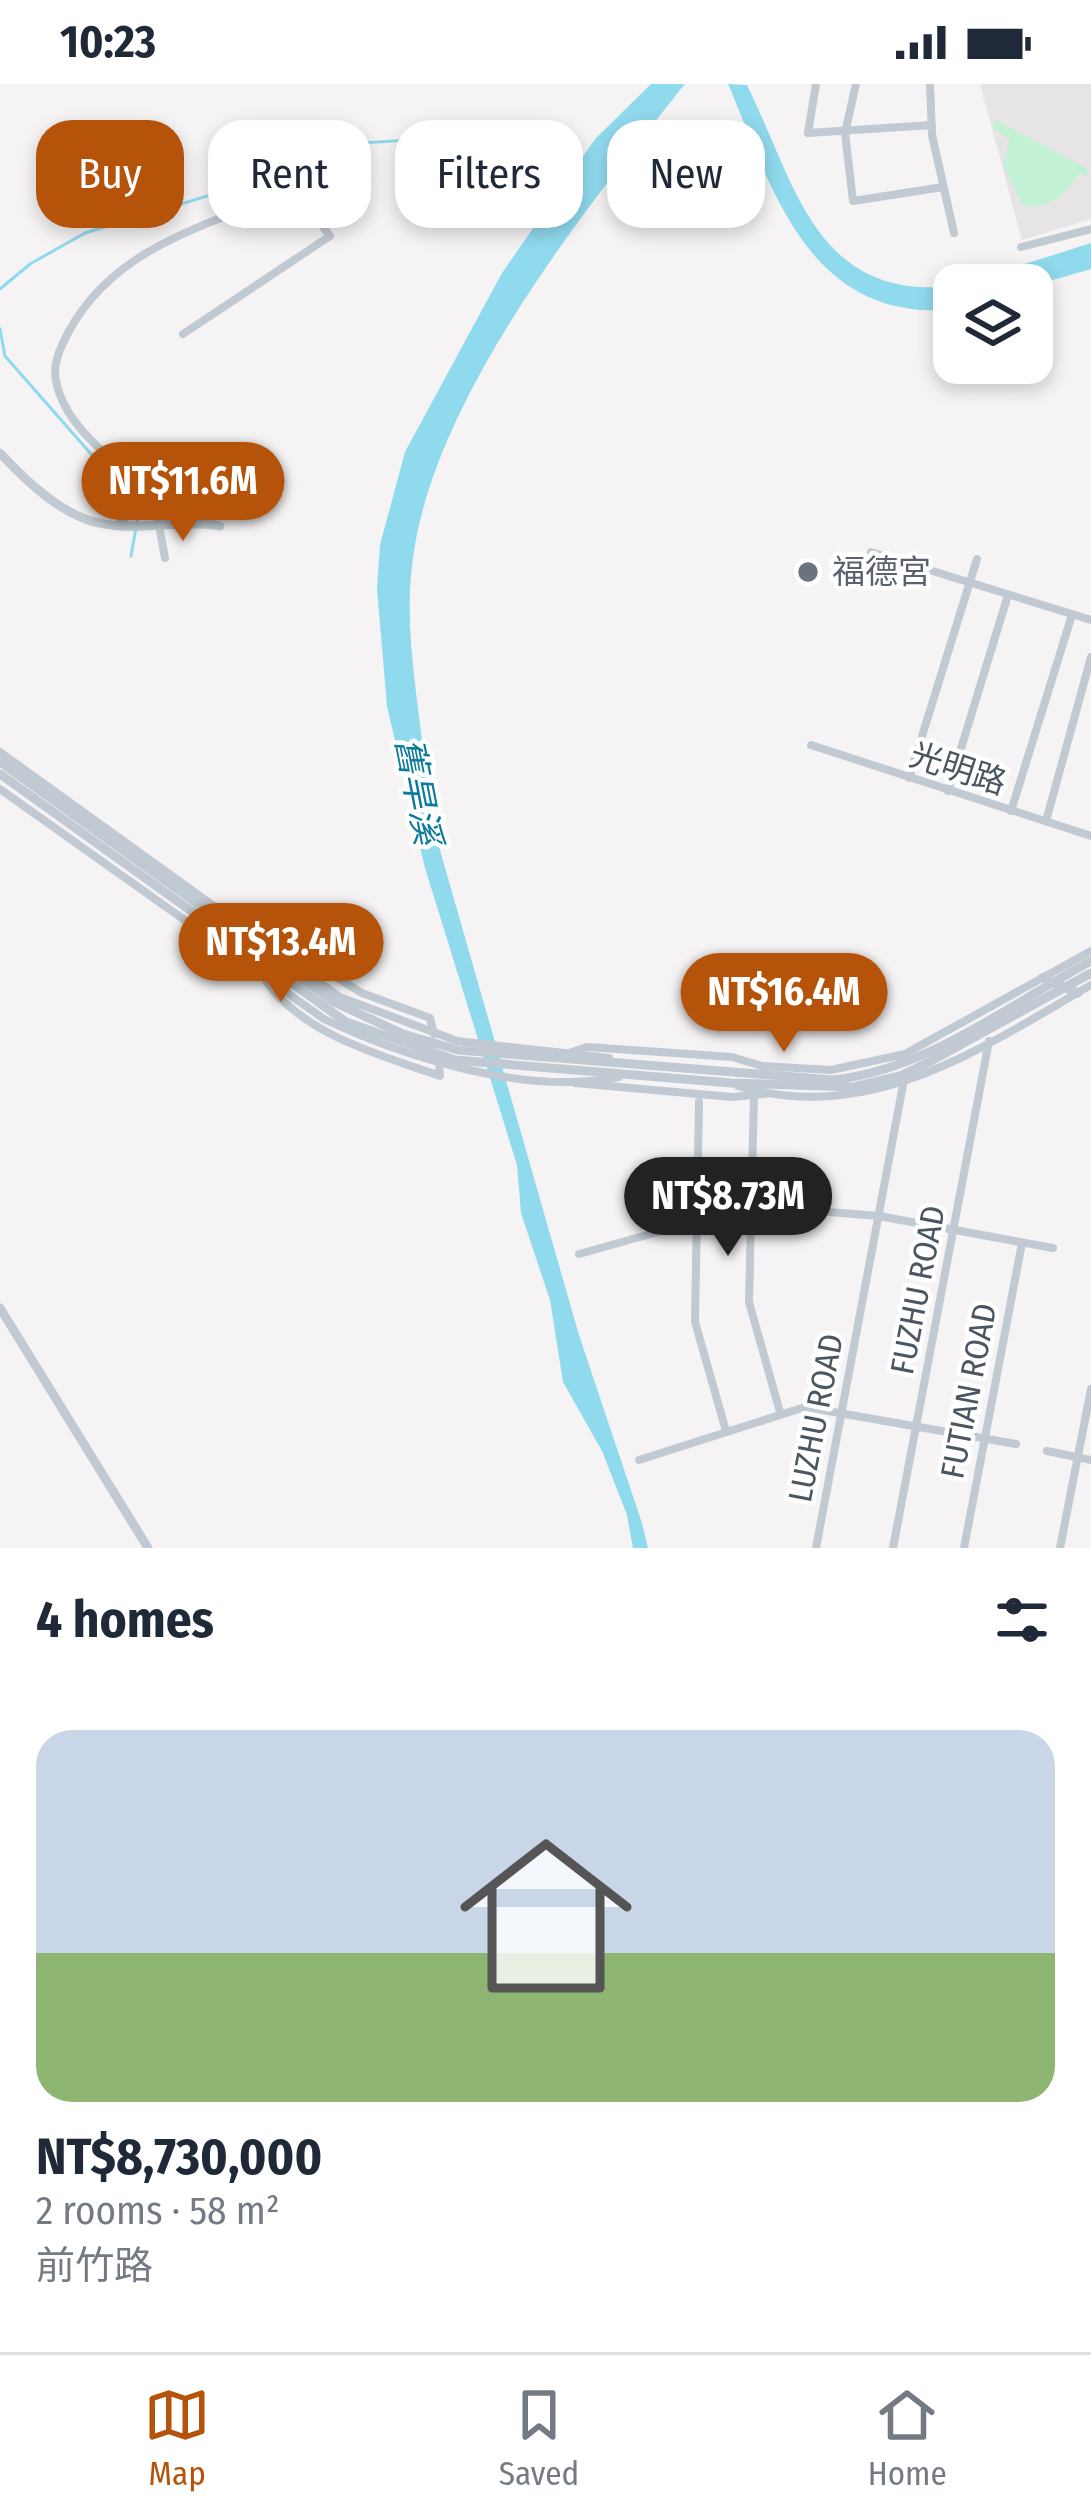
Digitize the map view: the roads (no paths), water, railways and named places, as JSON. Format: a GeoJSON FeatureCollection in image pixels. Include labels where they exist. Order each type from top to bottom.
{"type":"FeatureCollection","features":[{"type":"Feature","properties":{"kind":"street"},"geometry":{"type":"LineString","coordinates":[[816,84],[808,133],[932,125]]}},
{"type":"Feature","properties":{"kind":"street"},"geometry":{"type":"LineString","coordinates":[[856,84],[845,133],[853,201],[943,187]]}},
{"type":"Feature","properties":{"kind":"street"},"geometry":{"type":"LineString","coordinates":[[930,84],[932,125],[954,233]]}},
{"type":"Feature","properties":{"kind":"street"},"geometry":{"type":"LineString","coordinates":[[165,558],[153,523],[152,495],[90,438],[64,405],[53,373],[57,353],[76,319],[113,273],[190,229],[296,190],[330,236],[183,334]]}},
{"type":"Feature","properties":{"kind":"street"},"geometry":{"type":"LineString","coordinates":[[1021,248],[1091,229]]}},
{"type":"Feature","properties":{"kind":"street"},"geometry":{"type":"LineString","coordinates":[[0,453],[22,476],[77,515],[220,526]]}},
{"type":"Feature","properties":{"kind":"street"},"geometry":{"type":"LineString","coordinates":[[127,520],[152,495]]}},
{"type":"Feature","properties":{"kind":"street"},"geometry":{"type":"LineString","coordinates":[[871,553],[1091,620]]}},
{"type":"Feature","properties":{"kind":"street"},"geometry":{"type":"LineString","coordinates":[[910,778],[976,559]]}},
{"type":"Feature","properties":{"kind":"street"},"geometry":{"type":"LineString","coordinates":[[948,791],[1008,595]]}},
{"type":"Feature","properties":{"kind":"street"},"geometry":{"type":"LineString","coordinates":[[1011,811],[1072,614]]}},
{"type":"Feature","properties":{"kind":"street"},"geometry":{"type":"LineString","coordinates":[[1046,821],[1091,657]]}},
{"type":"Feature","properties":{"kind":"street","name":"光明路"},"geometry":{"type":"LineString","coordinates":[[812,745],[1091,836]]}},
{"type":"Feature","properties":{"kind":"street"},"geometry":{"type":"LineString","coordinates":[[0,752],[340,997],[457,1041],[627,1070]]}},
{"type":"Feature","properties":{"kind":"street"},"geometry":{"type":"LineString","coordinates":[[0,762],[353,1012],[458,1050],[627,1070]]}},
{"type":"Feature","properties":{"kind":"street"},"geometry":{"type":"LineString","coordinates":[[0,774],[346,1022],[455,1060],[836,1089],[900,1076],[1091,974]]}},
{"type":"Feature","properties":{"kind":"street"},"geometry":{"type":"LineString","coordinates":[[0,789],[324,1019],[385,1047],[454,1068],[600,1080],[627,1070]]}},
{"type":"Feature","properties":{"kind":"street"},"geometry":{"type":"LineString","coordinates":[[260,974],[275,995],[317,1027],[442,1076],[431,1019],[362,993],[296,954],[272,949]]}},
{"type":"Feature","properties":{"kind":"street"},"geometry":{"type":"LineString","coordinates":[[836,1089],[909,1063],[1091,951]]}},
{"type":"Feature","properties":{"kind":"street"},"geometry":{"type":"LineString","coordinates":[[1091,961],[905,1054],[831,1070],[762,1066],[732,1057],[587,1047],[570,1052],[572,1082],[754,1095],[903,1085],[1091,985]]}},
{"type":"Feature","properties":{"kind":"street"},"geometry":{"type":"LineString","coordinates":[[1047,980],[1091,998]]}},
{"type":"Feature","properties":{"kind":"street","name":"FUZHU ROAD"},"geometry":{"type":"LineString","coordinates":[[893,1548],[989,1041]]}},
{"type":"Feature","properties":{"kind":"street"},"geometry":{"type":"LineString","coordinates":[[732,1078],[762,1066]]}},
{"type":"Feature","properties":{"kind":"street"},"geometry":{"type":"LineString","coordinates":[[732,1078],[765,1094]]}},
{"type":"Feature","properties":{"kind":"street","name":"LUZHU ROAD"},"geometry":{"type":"LineString","coordinates":[[816,1548],[903,1085]]}},
{"type":"Feature","properties":{"kind":"street"},"geometry":{"type":"LineString","coordinates":[[754,1095],[749,1302],[780,1412]]}},
{"type":"Feature","properties":{"kind":"street"},"geometry":{"type":"LineString","coordinates":[[699,1102],[695,1322],[726,1431]]}},
{"type":"Feature","properties":{"kind":"street"},"geometry":{"type":"LineString","coordinates":[[579,1253],[752,1207],[879,1216],[1053,1248]]}},
{"type":"Feature","properties":{"kind":"street","name":"FUTIAN ROAD"},"geometry":{"type":"LineString","coordinates":[[964,1548],[1022,1243]]}},
{"type":"Feature","properties":{"kind":"street"},"geometry":{"type":"LineString","coordinates":[[0,1308],[148,1548]]}},
{"type":"Feature","properties":{"kind":"street"},"geometry":{"type":"LineString","coordinates":[[1060,1548],[1091,1389]]}},
{"type":"Feature","properties":{"kind":"street"},"geometry":{"type":"LineString","coordinates":[[639,1460],[805,1407],[1016,1444]]}},
{"type":"Feature","properties":{"kind":"street"},"geometry":{"type":"LineString","coordinates":[[1047,1451],[1091,1460]]}},
{"type":"Feature","properties":{"kind":"water","name":"舊旱溪"},"geometry":{"type":"Polygon","coordinates":[[[651,84],[685,84],[657,120],[614,120],[651,84]]]}},
{"type":"Feature","properties":{"kind":"water"},"geometry":{"type":"Polygon","coordinates":[[[728,84],[747,85],[763,120],[743,120],[728,84]]]}},
{"type":"Feature","properties":{"kind":"water"},"geometry":{"type":"Polygon","coordinates":[[[765,125],[797,196],[840,255],[870,275],[907,286],[933,286],[933,310],[891,305],[858,291],[830,271],[806,246],[765,172],[765,125]]]}},
{"type":"Feature","properties":{"kind":"water","name":"舊旱溪"},"geometry":{"type":"Polygon","coordinates":[[[607,127],[607,183],[583,216],[583,156],[607,127]]]}},
{"type":"Feature","properties":{"kind":"water","name":"舊旱溪"},"geometry":{"type":"Polygon","coordinates":[[[533,228],[574,228],[482,370],[450,434],[427,497],[413,558],[410,620],[427,805],[579,1335],[648,1548],[633,1548],[627,1515],[602,1451],[563,1382],[550,1300],[521,1213],[517,1165],[425,868],[387,706],[377,589],[380,545],[405,452],[502,273],[533,228]]]}},
{"type":"Feature","properties":{"kind":"water"},"geometry":{"type":"Polygon","coordinates":[[[1091,243],[1091,269],[1053,280],[1053,264],[1025,264],[1091,243]]]}},
{"type":"Feature","properties":{"kind":"waterway","name":"舊旱溪"},"geometry":{"type":"LineString","coordinates":[[0,289],[30,264],[85,233],[257,181],[330,145],[395,141]]}},
{"type":"Feature","properties":{"kind":"waterway","name":"舊旱溪"},"geometry":{"type":"LineString","coordinates":[[0,329],[5,356],[134,503]]}},
{"type":"Feature","properties":{"kind":"waterway","name":"舊旱溪"},"geometry":{"type":"LineString","coordinates":[[131,556],[139,511]]}},
{"type":"Feature","properties":{"kind":"place","name":"福德宮"},"geometry":{"type":"Point","coordinates":[808,572]}}]}
